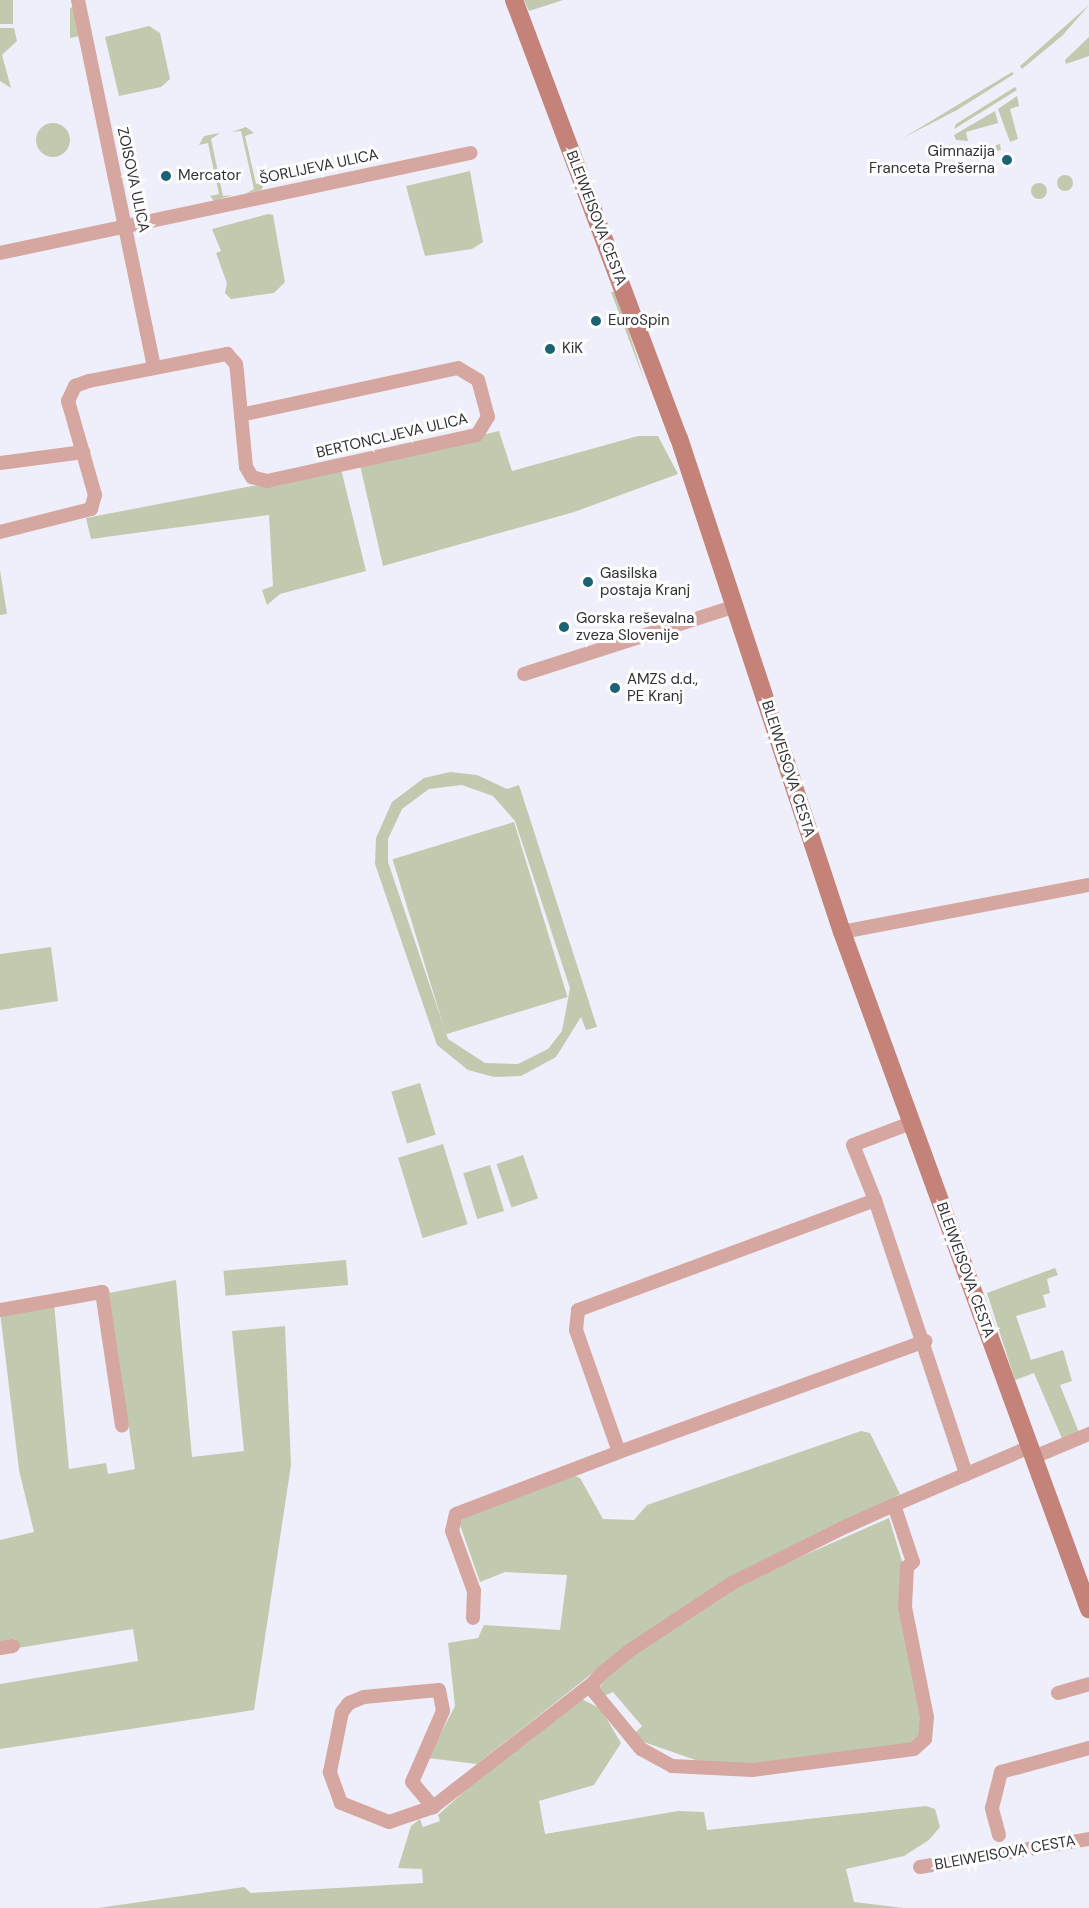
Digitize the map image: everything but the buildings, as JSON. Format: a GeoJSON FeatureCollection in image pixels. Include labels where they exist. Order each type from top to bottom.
{"type":"FeatureCollection","features":[{"type":"Feature","properties":{"kind":"main road","name":"BLEIWEISOVA CESTA"},"geometry":{"type":"LineString","coordinates":[[514,0],[736,606],[842,932],[1089,1609]]}},
{"type":"Feature","properties":{"kind":"street","name":"ZOISOVA ULICA"},"geometry":{"type":"LineString","coordinates":[[78,0],[153,367]]}},
{"type":"Feature","properties":{"kind":"street","name":"ŠORLIJEVA ULICA"},"geometry":{"type":"LineString","coordinates":[[0,253],[470,153]]}},
{"type":"Feature","properties":{"kind":"street","name":"BERTONCLJEVA ULICA"},"geometry":{"type":"LineString","coordinates":[[0,532],[91,509],[96,495],[68,392],[85,382],[227,354],[236,364],[240,415],[248,472],[267,481],[477,435],[488,417],[478,380],[458,368],[240,415]]}},
{"type":"Feature","properties":{"kind":"street"},"geometry":{"type":"LineString","coordinates":[[0,463],[84,452]]}},
{"type":"Feature","properties":{"kind":"street"},"geometry":{"type":"LineString","coordinates":[[524,674],[736,606]]}},
{"type":"Feature","properties":{"kind":"street"},"geometry":{"type":"LineString","coordinates":[[842,932],[1089,885]]}},
{"type":"Feature","properties":{"kind":"street"},"geometry":{"type":"LineString","coordinates":[[911,1123],[853,1145],[925,1341],[966,1474]]}},
{"type":"Feature","properties":{"kind":"street"},"geometry":{"type":"LineString","coordinates":[[619,1452],[576,1330],[578,1310],[875,1200]]}},
{"type":"Feature","properties":{"kind":"street"},"geometry":{"type":"LineString","coordinates":[[0,1310],[102,1292],[122,1426]]}},
{"type":"Feature","properties":{"kind":"street"},"geometry":{"type":"LineString","coordinates":[[473,1618],[474,1591],[452,1531],[456,1514],[925,1341]]}},
{"type":"Feature","properties":{"kind":"street"},"geometry":{"type":"LineString","coordinates":[[433,1807],[412,1782],[443,1711],[439,1690],[364,1697],[349,1703],[342,1712],[330,1772],[341,1803],[389,1822],[433,1807],[593,1683],[632,1649],[732,1583],[894,1505],[966,1474],[1089,1434]]}},
{"type":"Feature","properties":{"kind":"street"},"geometry":{"type":"LineString","coordinates":[[593,1683],[625,1734],[672,1766],[752,1770],[914,1749],[925,1739],[927,1717],[905,1607],[907,1567],[913,1562],[894,1505]]}},
{"type":"Feature","properties":{"kind":"street"},"geometry":{"type":"LineString","coordinates":[[1058,1693],[1089,1684]]}},
{"type":"Feature","properties":{"kind":"street","name":"BLEIWEISOVA CESTA"},"geometry":{"type":"LineString","coordinates":[[999,1835],[992,1808],[1001,1772],[1089,1748]]}},
{"type":"Feature","properties":{"kind":"street","name":"BLEIWEISOVA CESTA"},"geometry":{"type":"LineString","coordinates":[[920,1867],[1089,1839]]}},
{"type":"Feature","properties":{"kind":"green space"},"geometry":{"type":"Polygon","coordinates":[[[0,0],[13,0],[13,24],[0,24],[0,0]]]}},
{"type":"Feature","properties":{"kind":"green space"},"geometry":{"type":"Polygon","coordinates":[[[524,0],[563,0],[529,11],[524,0]]]}},
{"type":"Feature","properties":{"kind":"green space"},"geometry":{"type":"Polygon","coordinates":[[[1089,5],[1063,35],[1022,69],[1020,66],[1089,5]]]}},
{"type":"Feature","properties":{"kind":"green space"},"geometry":{"type":"Polygon","coordinates":[[[73,7],[80,36],[70,38],[70,8],[73,7]]]}},
{"type":"Feature","properties":{"kind":"green space"},"geometry":{"type":"Polygon","coordinates":[[[149,26],[160,33],[170,79],[161,87],[119,96],[105,37],[149,26]]]}},
{"type":"Feature","properties":{"kind":"green space"},"geometry":{"type":"Polygon","coordinates":[[[0,28],[14,28],[17,41],[2,55],[11,88],[0,81],[0,28]]]}},
{"type":"Feature","properties":{"kind":"green space"},"geometry":{"type":"Polygon","coordinates":[[[1089,37],[1089,56],[1066,64],[1065,60],[1089,37]]]}},
{"type":"Feature","properties":{"kind":"green space"},"geometry":{"type":"Polygon","coordinates":[[[1012,72],[1014,74],[957,110],[903,138],[1012,72]]]}},
{"type":"Feature","properties":{"kind":"green space"},"geometry":{"type":"Polygon","coordinates":[[[1015,87],[1017,90],[954,129],[956,124],[1015,87]]]}},
{"type":"Feature","properties":{"kind":"green space"},"geometry":{"type":"Polygon","coordinates":[[[1017,96],[1019,106],[1010,109],[1018,139],[1010,142],[998,109],[1017,96]]]}},
{"type":"Feature","properties":{"kind":"green space"},"geometry":{"type":"Polygon","coordinates":[[[995,111],[998,123],[966,132],[968,141],[956,140],[954,135],[995,111]]]}},
{"type":"Feature","properties":{"kind":"green space"},"geometry":{"type":"Polygon","coordinates":[[[53,123],[65,128],[70,140],[65,152],[53,157],[41,152],[36,140],[41,128],[53,123]]]}},
{"type":"Feature","properties":{"kind":"green space"},"geometry":{"type":"Polygon","coordinates":[[[246,127],[254,133],[245,136],[256,184],[266,182],[261,190],[245,194],[254,189],[241,131],[232,132],[246,127]]]}},
{"type":"Feature","properties":{"kind":"green space"},"geometry":{"type":"Polygon","coordinates":[[[220,133],[211,139],[223,196],[233,195],[214,201],[210,196],[219,194],[208,143],[199,145],[204,136],[220,133]]]}},
{"type":"Feature","properties":{"kind":"green space"},"geometry":{"type":"Polygon","coordinates":[[[1000,144],[1001,150],[969,158],[971,152],[1000,144]]]}},
{"type":"Feature","properties":{"kind":"green space"},"geometry":{"type":"Polygon","coordinates":[[[470,171],[483,242],[472,249],[425,256],[406,186],[470,171]]]}},
{"type":"Feature","properties":{"kind":"green space"},"geometry":{"type":"Polygon","coordinates":[[[1062,175],[1068,175],[1073,183],[1071,189],[1062,191],[1057,186],[1057,180],[1062,175]]]}},
{"type":"Feature","properties":{"kind":"green space"},"geometry":{"type":"Polygon","coordinates":[[[1036,183],[1042,183],[1047,191],[1045,197],[1036,199],[1031,194],[1031,188],[1036,183]]]}},
{"type":"Feature","properties":{"kind":"green space"},"geometry":{"type":"Polygon","coordinates":[[[268,214],[273,215],[285,282],[274,293],[231,299],[225,293],[227,283],[216,253],[221,251],[212,229],[268,214]]]}},
{"type":"Feature","properties":{"kind":"green space"},"geometry":{"type":"Polygon","coordinates":[[[611,292],[616,292],[648,391],[645,382],[611,292]]]}},
{"type":"Feature","properties":{"kind":"green space"},"geometry":{"type":"Polygon","coordinates":[[[499,431],[512,471],[638,436],[658,436],[678,474],[574,512],[383,566],[360,465],[499,431]]]}},
{"type":"Feature","properties":{"kind":"green space"},"geometry":{"type":"Polygon","coordinates":[[[341,469],[366,571],[280,594],[267,605],[262,590],[273,586],[269,515],[91,539],[86,518],[341,469]]]}},
{"type":"Feature","properties":{"kind":"green space"},"geometry":{"type":"Polygon","coordinates":[[[0,570],[7,614],[0,615],[0,570]]]}},
{"type":"Feature","properties":{"kind":"green space"},"geometry":{"type":"Polygon","coordinates":[[[450,772],[477,775],[507,789],[519,785],[597,1027],[586,1030],[581,1017],[556,1057],[521,1076],[494,1077],[468,1070],[437,1045],[375,864],[376,838],[392,802],[424,778],[450,772]],[[462,785],[429,789],[402,809],[388,839],[388,862],[448,1039],[485,1063],[518,1064],[548,1049],[562,1031],[570,988],[515,821],[493,796],[462,785]]]}},
{"type":"Feature","properties":{"kind":"green space"},"geometry":{"type":"Polygon","coordinates":[[[514,822],[568,997],[446,1034],[393,859],[514,822]]]}},
{"type":"Feature","properties":{"kind":"green space"},"geometry":{"type":"Polygon","coordinates":[[[51,947],[58,1001],[0,1010],[0,954],[51,947]]]}},
{"type":"Feature","properties":{"kind":"green space"},"geometry":{"type":"Polygon","coordinates":[[[420,1083],[436,1135],[407,1143],[391,1092],[420,1083]]]}},
{"type":"Feature","properties":{"kind":"green space"},"geometry":{"type":"Polygon","coordinates":[[[443,1144],[468,1224],[423,1238],[398,1158],[443,1144]]]}},
{"type":"Feature","properties":{"kind":"green space"},"geometry":{"type":"Polygon","coordinates":[[[523,1155],[538,1198],[512,1208],[497,1164],[523,1155]]]}},
{"type":"Feature","properties":{"kind":"green space"},"geometry":{"type":"Polygon","coordinates":[[[490,1165],[504,1211],[477,1219],[463,1173],[490,1165]]]}},
{"type":"Feature","properties":{"kind":"green space"},"geometry":{"type":"Polygon","coordinates":[[[346,1260],[348,1285],[226,1296],[223,1271],[346,1260]]]}},
{"type":"Feature","properties":{"kind":"green space"},"geometry":{"type":"Polygon","coordinates":[[[1055,1268],[1058,1275],[1047,1279],[1050,1293],[1043,1295],[1046,1307],[1016,1316],[1031,1360],[1063,1350],[1072,1381],[1060,1385],[1080,1435],[1064,1443],[1034,1373],[1015,1380],[987,1293],[1055,1268]]]}},
{"type":"Feature","properties":{"kind":"green space"},"geometry":{"type":"Polygon","coordinates":[[[176,1280],[192,1457],[244,1451],[232,1331],[285,1326],[291,1465],[254,1710],[0,1749],[0,1684],[138,1661],[133,1629],[18,1648],[16,1639],[0,1641],[0,1540],[34,1532],[19,1470],[0,1312],[54,1303],[69,1469],[106,1463],[108,1474],[125,1471],[135,1469],[109,1293],[176,1280]]]}},
{"type":"Feature","properties":{"kind":"green space"},"geometry":{"type":"Polygon","coordinates":[[[861,1431],[870,1433],[900,1494],[608,1661],[477,1764],[428,1758],[455,1706],[448,1643],[478,1638],[484,1625],[560,1630],[567,1575],[505,1572],[480,1582],[460,1525],[463,1517],[573,1475],[580,1478],[603,1519],[634,1520],[647,1505],[861,1431]]]}},
{"type":"Feature","properties":{"kind":"green space"},"geometry":{"type":"Polygon","coordinates":[[[889,1518],[905,1571],[907,1650],[923,1718],[922,1739],[913,1745],[751,1764],[707,1764],[641,1741],[633,1735],[642,1726],[613,1692],[604,1696],[600,1690],[604,1678],[640,1649],[741,1583],[889,1518]]]}},
{"type":"Feature","properties":{"kind":"green space"},"geometry":{"type":"Polygon","coordinates":[[[580,1698],[601,1709],[621,1743],[594,1785],[539,1801],[545,1834],[678,1811],[704,1812],[707,1830],[926,1806],[935,1809],[940,1827],[929,1840],[904,1856],[846,1869],[854,1902],[904,1908],[98,1908],[244,1887],[251,1893],[423,1883],[422,1869],[398,1868],[411,1826],[420,1819],[423,1827],[440,1821],[438,1815],[487,1771],[580,1698]]]}},
{"type":"Feature","properties":{"kind":"place","name":"Gimnazija Franceta Prešerna"},"geometry":{"type":"Point","coordinates":[1007,160]}},
{"type":"Feature","properties":{"kind":"place","name":"Mercator"},"geometry":{"type":"Point","coordinates":[166,176]}},
{"type":"Feature","properties":{"kind":"place","name":"EuroSpin"},"geometry":{"type":"Point","coordinates":[596,321]}},
{"type":"Feature","properties":{"kind":"place","name":"KiK"},"geometry":{"type":"Point","coordinates":[550,349]}},
{"type":"Feature","properties":{"kind":"place","name":"Gasilska postaja Kranj"},"geometry":{"type":"Point","coordinates":[588,582]}},
{"type":"Feature","properties":{"kind":"place","name":"Gorska reševalna zveza Slovenije"},"geometry":{"type":"Point","coordinates":[564,627]}},
{"type":"Feature","properties":{"kind":"place","name":"AMZS d.d., PE Kranj"},"geometry":{"type":"Point","coordinates":[615,688]}}]}
